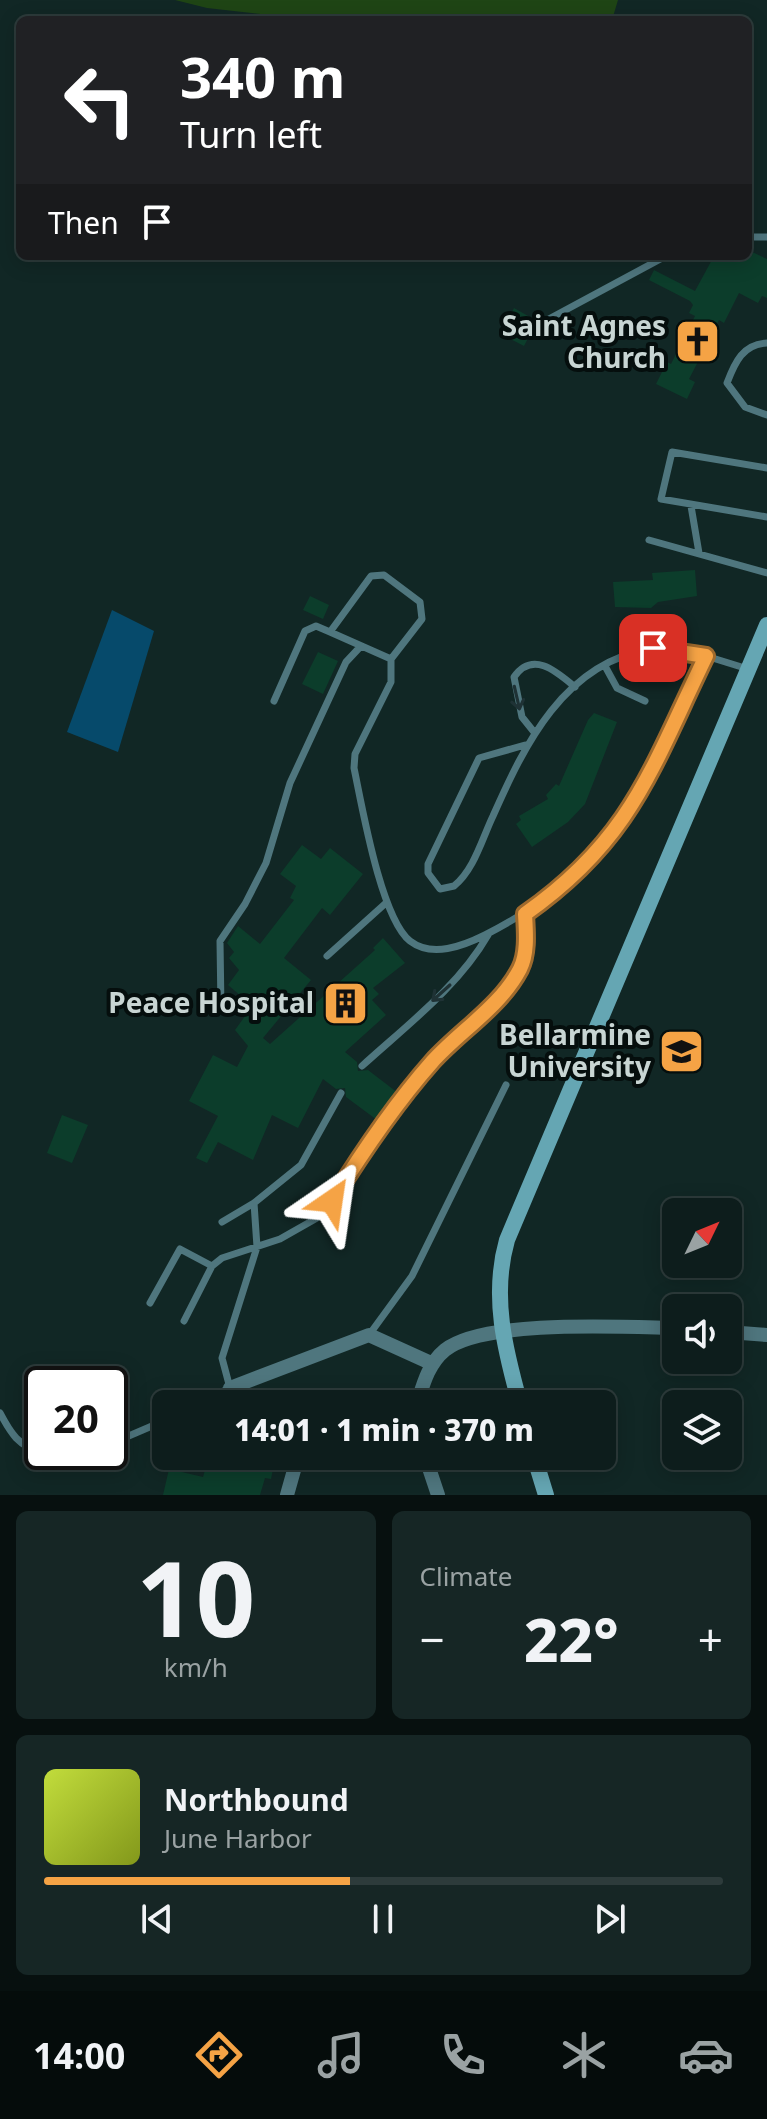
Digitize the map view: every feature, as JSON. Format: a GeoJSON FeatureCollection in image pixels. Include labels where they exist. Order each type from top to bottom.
{"type":"FeatureCollection","features":[{"type":"Feature","properties":{"kind":"main road"},"geometry":{"type":"LineString","coordinates":[[516,1390],[502,1334],[499,1289],[507,1240],[767,625]]}},
{"type":"Feature","properties":{"kind":"main road"},"geometry":{"type":"LineString","coordinates":[[538,1470],[546,1495]]}},
{"type":"Feature","properties":{"kind":"street"},"geometry":{"type":"LineString","coordinates":[[423,1390],[433,1364],[445,1351],[465,1339],[557,1328],[662,1328]]}},
{"type":"Feature","properties":{"kind":"street"},"geometry":{"type":"LineString","coordinates":[[742,1333],[767,1335]]}},
{"type":"Feature","properties":{"kind":"street"},"geometry":{"type":"LineString","coordinates":[[230,1388],[369,1335],[433,1364]]}},
{"type":"Feature","properties":{"kind":"street"},"geometry":{"type":"LineString","coordinates":[[287,1495],[294,1470]]}},
{"type":"Feature","properties":{"kind":"street"},"geometry":{"type":"LineString","coordinates":[[430,1470],[438,1495]]}},
{"type":"Feature","properties":{"kind":"lane"},"geometry":{"type":"LineString","coordinates":[[547,320],[659,260]]}},
{"type":"Feature","properties":{"kind":"lane"},"geometry":{"type":"LineString","coordinates":[[767,343],[750,346],[736,360],[727,383],[745,407],[767,415]]}},
{"type":"Feature","properties":{"kind":"lane"},"geometry":{"type":"LineString","coordinates":[[767,468],[672,452],[661,499],[767,517]]}},
{"type":"Feature","properties":{"kind":"lane"},"geometry":{"type":"LineString","coordinates":[[691,506],[699,553]]}},
{"type":"Feature","properties":{"kind":"lane"},"geometry":{"type":"LineString","coordinates":[[649,540],[767,573]]}},
{"type":"Feature","properties":{"kind":"lane"},"geometry":{"type":"LineString","coordinates":[[330,632],[371,576],[384,575],[420,602],[424,611],[422,619],[391,659],[391,682],[355,754],[354,768],[387,902],[397,926],[410,941],[439,950],[470,943],[525,914],[558,891],[591,860],[634,805],[706,656]]}},
{"type":"Feature","properties":{"kind":"lane"},"geometry":{"type":"LineString","coordinates":[[274,701],[305,631],[316,626],[391,659]]}},
{"type":"Feature","properties":{"kind":"lane"},"geometry":{"type":"LineString","coordinates":[[221,1009],[220,941],[245,904],[266,863],[290,783],[346,662],[361,646]]}},
{"type":"Feature","properties":{"kind":"lane"},"geometry":{"type":"LineString","coordinates":[[525,745],[479,758],[428,864],[428,873],[440,889],[454,886],[470,867],[525,745],[550,710],[575,687],[627,654],[653,648],[706,656],[748,669]]}},
{"type":"Feature","properties":{"kind":"lane"},"geometry":{"type":"LineString","coordinates":[[534,732],[518,704],[514,677],[518,670],[535,663],[544,664],[575,687]]}},
{"type":"Feature","properties":{"kind":"lane"},"geometry":{"type":"LineString","coordinates":[[605,666],[617,688],[645,701]]}},
{"type":"Feature","properties":{"kind":"lane"},"geometry":{"type":"LineString","coordinates":[[327,956],[387,902]]}},
{"type":"Feature","properties":{"kind":"lane"},"geometry":{"type":"LineString","coordinates":[[184,1321],[212,1266],[222,1258],[257,1247],[317,1218],[404,1095],[435,1059],[508,989],[522,964],[525,914]]}},
{"type":"Feature","properties":{"kind":"lane"},"geometry":{"type":"LineString","coordinates":[[362,1066],[453,983],[475,959],[490,933]]}},
{"type":"Feature","properties":{"kind":"lane"},"geometry":{"type":"LineString","coordinates":[[369,1335],[412,1276],[506,1085]]}},
{"type":"Feature","properties":{"kind":"lane"},"geometry":{"type":"LineString","coordinates":[[222,1222],[254,1203],[301,1165],[341,1093]]}},
{"type":"Feature","properties":{"kind":"lane"},"geometry":{"type":"LineString","coordinates":[[226,1390],[230,1388],[222,1358],[257,1247],[254,1203]]}},
{"type":"Feature","properties":{"kind":"lane"},"geometry":{"type":"LineString","coordinates":[[150,1303],[180,1249],[212,1266]]}},
{"type":"Feature","properties":{"kind":"lane"},"geometry":{"type":"LineString","coordinates":[[0,1413],[12,1437],[24,1445]]}},
{"type":"Feature","properties":{"kind":"lane"},"geometry":{"type":"LineString","coordinates":[[128,1436],[152,1426]]}},
{"type":"Feature","properties":{"kind":"green space"},"geometry":{"type":"Polygon","coordinates":[[[175,0],[618,0],[613,16],[278,16],[207,8],[175,0]]]}},
{"type":"Feature","properties":{"kind":"water"},"geometry":{"type":"Polygon","coordinates":[[[112,610],[154,631],[118,752],[67,732],[112,610]]]}},
{"type":"Feature","properties":{"kind":"building"},"geometry":{"type":"Polygon","coordinates":[[[752,252],[767,259],[767,298],[762,296],[758,303],[739,293],[724,323],[719,320],[709,340],[716,343],[706,361],[700,358],[689,379],[695,382],[687,399],[656,384],[667,362],[671,364],[695,316],[689,313],[693,305],[649,280],[654,270],[695,291],[712,260],[752,260],[752,252]]]}},
{"type":"Feature","properties":{"kind":"building"},"geometry":{"type":"Polygon","coordinates":[[[514,308],[537,321],[524,346],[501,334],[514,308]]]}},
{"type":"Feature","properties":{"kind":"building"},"geometry":{"type":"Polygon","coordinates":[[[695,570],[697,596],[658,602],[651,608],[615,607],[613,582],[653,580],[652,573],[695,570]]]}},
{"type":"Feature","properties":{"kind":"building"},"geometry":{"type":"Polygon","coordinates":[[[310,596],[329,605],[323,619],[303,610],[310,596]]]}},
{"type":"Feature","properties":{"kind":"building"},"geometry":{"type":"Polygon","coordinates":[[[318,652],[338,661],[323,694],[302,684],[318,652]]]}},
{"type":"Feature","properties":{"kind":"building"},"geometry":{"type":"Polygon","coordinates":[[[594,713],[617,722],[585,804],[568,822],[532,847],[516,824],[521,820],[519,816],[548,799],[546,795],[556,784],[559,786],[594,713]]]}},
{"type":"Feature","properties":{"kind":"building","name":"Peace Hospital"},"geometry":{"type":"Polygon","coordinates":[[[302,845],[321,859],[330,848],[363,874],[330,915],[322,908],[284,958],[311,980],[263,1038],[270,1044],[375,950],[373,948],[383,938],[405,963],[373,988],[379,994],[372,1000],[386,1015],[345,1052],[357,1062],[358,1071],[368,1070],[398,1093],[377,1120],[346,1097],[345,1088],[336,1089],[323,1079],[298,1128],[272,1115],[253,1160],[218,1142],[207,1163],[196,1158],[218,1116],[189,1101],[213,1055],[237,1067],[248,1046],[235,1030],[248,1012],[244,1010],[248,1002],[228,985],[239,970],[229,958],[234,952],[227,943],[238,926],[260,944],[294,900],[290,898],[296,886],[280,874],[302,845]]]}},
{"type":"Feature","properties":{"kind":"building"},"geometry":{"type":"Polygon","coordinates":[[[62,1115],[88,1125],[72,1163],[47,1153],[62,1115]]]}},
{"type":"Feature","properties":{"kind":"building"},"geometry":{"type":"Polygon","coordinates":[[[169,1470],[203,1477],[205,1470],[273,1470],[271,1479],[265,1478],[260,1495],[163,1495],[169,1470]]]}},
{"type":"Feature","properties":{"kind":"place","name":"Saint Agnes Church"},"geometry":{"type":"Point","coordinates":[697,342]}},
{"type":"Feature","properties":{"kind":"place","name":"Peace Hospital"},"geometry":{"type":"Point","coordinates":[345,1003]}},
{"type":"Feature","properties":{"kind":"place","name":"Bellarmine University"},"geometry":{"type":"Point","coordinates":[682,1051]}},
{"type":"Feature","properties":{"kind":"route"},"geometry":{"type":"LineString","coordinates":[[332,1201],[372,1137],[404,1095],[435,1059],[508,989],[522,964],[526,941],[525,914],[558,891],[591,860],[634,805],[706,656],[653,648]]}}]}
